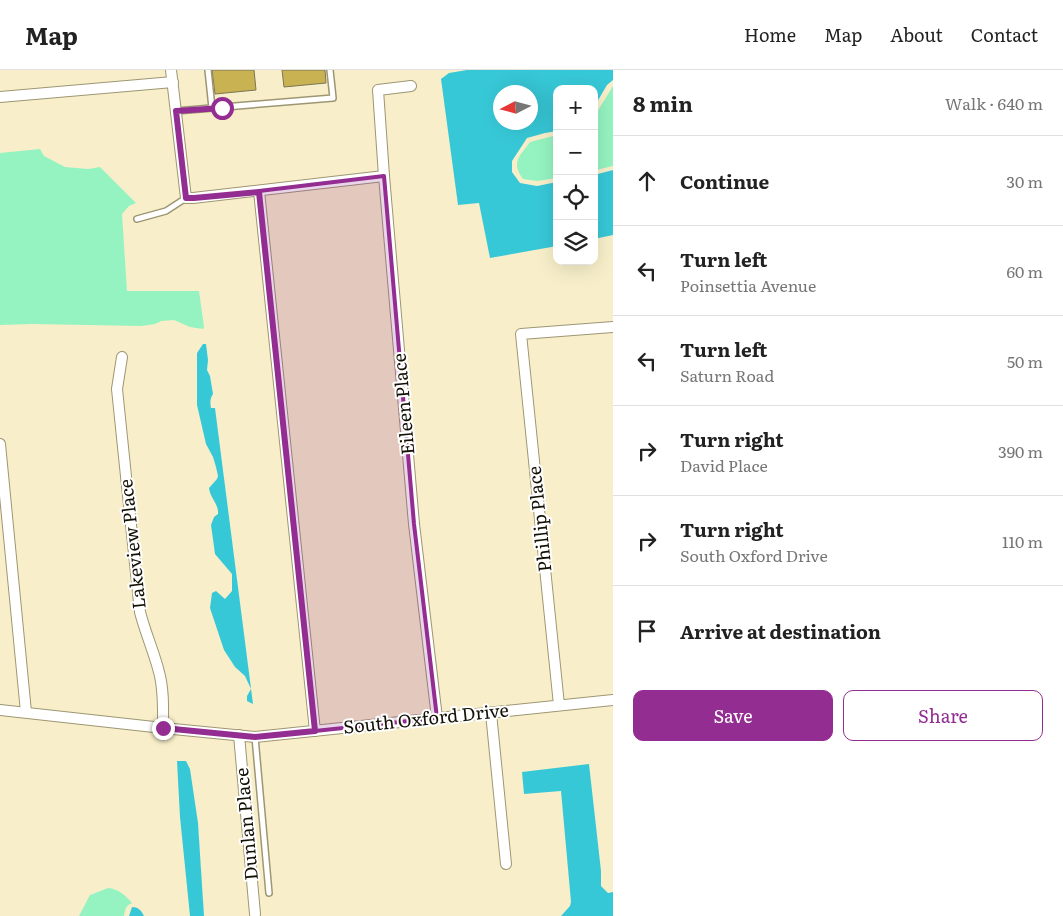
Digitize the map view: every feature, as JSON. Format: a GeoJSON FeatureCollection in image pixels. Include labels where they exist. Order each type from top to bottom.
{"type":"FeatureCollection","features":[{"type":"Feature","properties":{"kind":"street"},"geometry":{"type":"LineString","coordinates":[[172,70],[176,111],[190,198],[259,192],[384,176]]}},
{"type":"Feature","properties":{"kind":"street"},"geometry":{"type":"LineString","coordinates":[[0,96],[173,82]]}},
{"type":"Feature","properties":{"kind":"street","name":"Eileen Place"},"geometry":{"type":"LineString","coordinates":[[411,86],[378,90],[414,524],[438,718]]}},
{"type":"Feature","properties":{"kind":"street"},"geometry":{"type":"LineString","coordinates":[[259,192],[315,731]]}},
{"type":"Feature","properties":{"kind":"street","name":"Phillip Place"},"geometry":{"type":"LineString","coordinates":[[559,705],[521,334],[613,327]]}},
{"type":"Feature","properties":{"kind":"street","name":"Lakeview Place"},"geometry":{"type":"LineString","coordinates":[[122,357],[117,389],[140,612],[162,685],[163,728]]}},
{"type":"Feature","properties":{"kind":"street"},"geometry":{"type":"LineString","coordinates":[[0,444],[26,712]]}},
{"type":"Feature","properties":{"kind":"street","name":"South Oxford Drive"},"geometry":{"type":"LineString","coordinates":[[0,710],[255,737],[613,700]]}},
{"type":"Feature","properties":{"kind":"street"},"geometry":{"type":"LineString","coordinates":[[491,713],[506,864]]}},
{"type":"Feature","properties":{"kind":"street","name":"Dunlan Place"},"geometry":{"type":"LineString","coordinates":[[239,735],[255,914]]}},
{"type":"Feature","properties":{"kind":"lane"},"geometry":{"type":"LineString","coordinates":[[208,70],[212,108]]}},
{"type":"Feature","properties":{"kind":"lane"},"geometry":{"type":"LineString","coordinates":[[176,111],[333,98],[330,70]]}},
{"type":"Feature","properties":{"kind":"lane"},"geometry":{"type":"LineString","coordinates":[[137,219],[166,212],[190,198]]}},
{"type":"Feature","properties":{"kind":"lane"},"geometry":{"type":"LineString","coordinates":[[255,737],[269,893]]}},
{"type":"Feature","properties":{"kind":"highlighted area"},"geometry":{"type":"Polygon","coordinates":[[[384,176],[414,524],[437,718],[315,731],[259,191],[384,176]]]}},
{"type":"Feature","properties":{"kind":"green space"},"geometry":{"type":"Polygon","coordinates":[[[613,86],[613,166],[598,170],[598,130],[598,110],[613,86]]]}},
{"type":"Feature","properties":{"kind":"green space"},"geometry":{"type":"Polygon","coordinates":[[[553,136],[553,179],[537,181],[523,179],[519,173],[517,168],[518,160],[530,142],[553,136]]]}},
{"type":"Feature","properties":{"kind":"green space"},"geometry":{"type":"Polygon","coordinates":[[[40,149],[44,156],[65,167],[88,169],[100,167],[136,203],[129,206],[122,214],[127,291],[199,291],[203,329],[190,327],[174,320],[141,326],[0,325],[0,153],[40,149]]]}},
{"type":"Feature","properties":{"kind":"green space"},"geometry":{"type":"Polygon","coordinates":[[[108,888],[122,893],[132,903],[127,906],[124,916],[79,916],[90,895],[108,888]]]}},
{"type":"Feature","properties":{"kind":"water"},"geometry":{"type":"Polygon","coordinates":[[[467,70],[613,70],[613,80],[607,85],[598,100],[598,85],[553,85],[553,132],[527,138],[512,161],[512,172],[520,183],[537,186],[553,183],[553,247],[490,258],[479,203],[458,205],[441,79],[449,73],[467,70]]]}},
{"type":"Feature","properties":{"kind":"water"},"geometry":{"type":"Polygon","coordinates":[[[613,170],[613,235],[598,238],[598,175],[613,170]]]}},
{"type":"Feature","properties":{"kind":"water"},"geometry":{"type":"Polygon","coordinates":[[[203,344],[206,344],[207,370],[213,394],[210,401],[211,408],[215,408],[253,704],[247,701],[247,696],[251,689],[245,676],[235,667],[224,650],[210,608],[212,593],[216,591],[225,599],[232,591],[232,574],[215,554],[211,525],[214,517],[218,514],[218,510],[209,488],[218,476],[213,457],[206,444],[197,405],[197,353],[203,344]]]}},
{"type":"Feature","properties":{"kind":"water"},"geometry":{"type":"Polygon","coordinates":[[[177,761],[186,761],[190,769],[198,823],[204,916],[190,916],[180,817],[177,761]]]}},
{"type":"Feature","properties":{"kind":"water"},"geometry":{"type":"Polygon","coordinates":[[[589,764],[601,886],[608,893],[613,892],[613,916],[561,916],[570,906],[571,902],[561,791],[524,794],[522,772],[589,764]]]}},
{"type":"Feature","properties":{"kind":"water"},"geometry":{"type":"Polygon","coordinates":[[[132,907],[139,909],[144,916],[129,916],[132,907]]]}},
{"type":"Feature","properties":{"kind":"building"},"geometry":{"type":"Polygon","coordinates":[[[212,70],[254,70],[256,90],[215,94],[212,70]]]}},
{"type":"Feature","properties":{"kind":"building"},"geometry":{"type":"Polygon","coordinates":[[[282,70],[325,70],[326,83],[284,87],[282,70]]]}},
{"type":"Feature","properties":{"kind":"route"},"geometry":{"type":"LineString","coordinates":[[163,728],[255,737],[315,731],[259,192],[186,198],[176,111],[222,108]]}}]}
